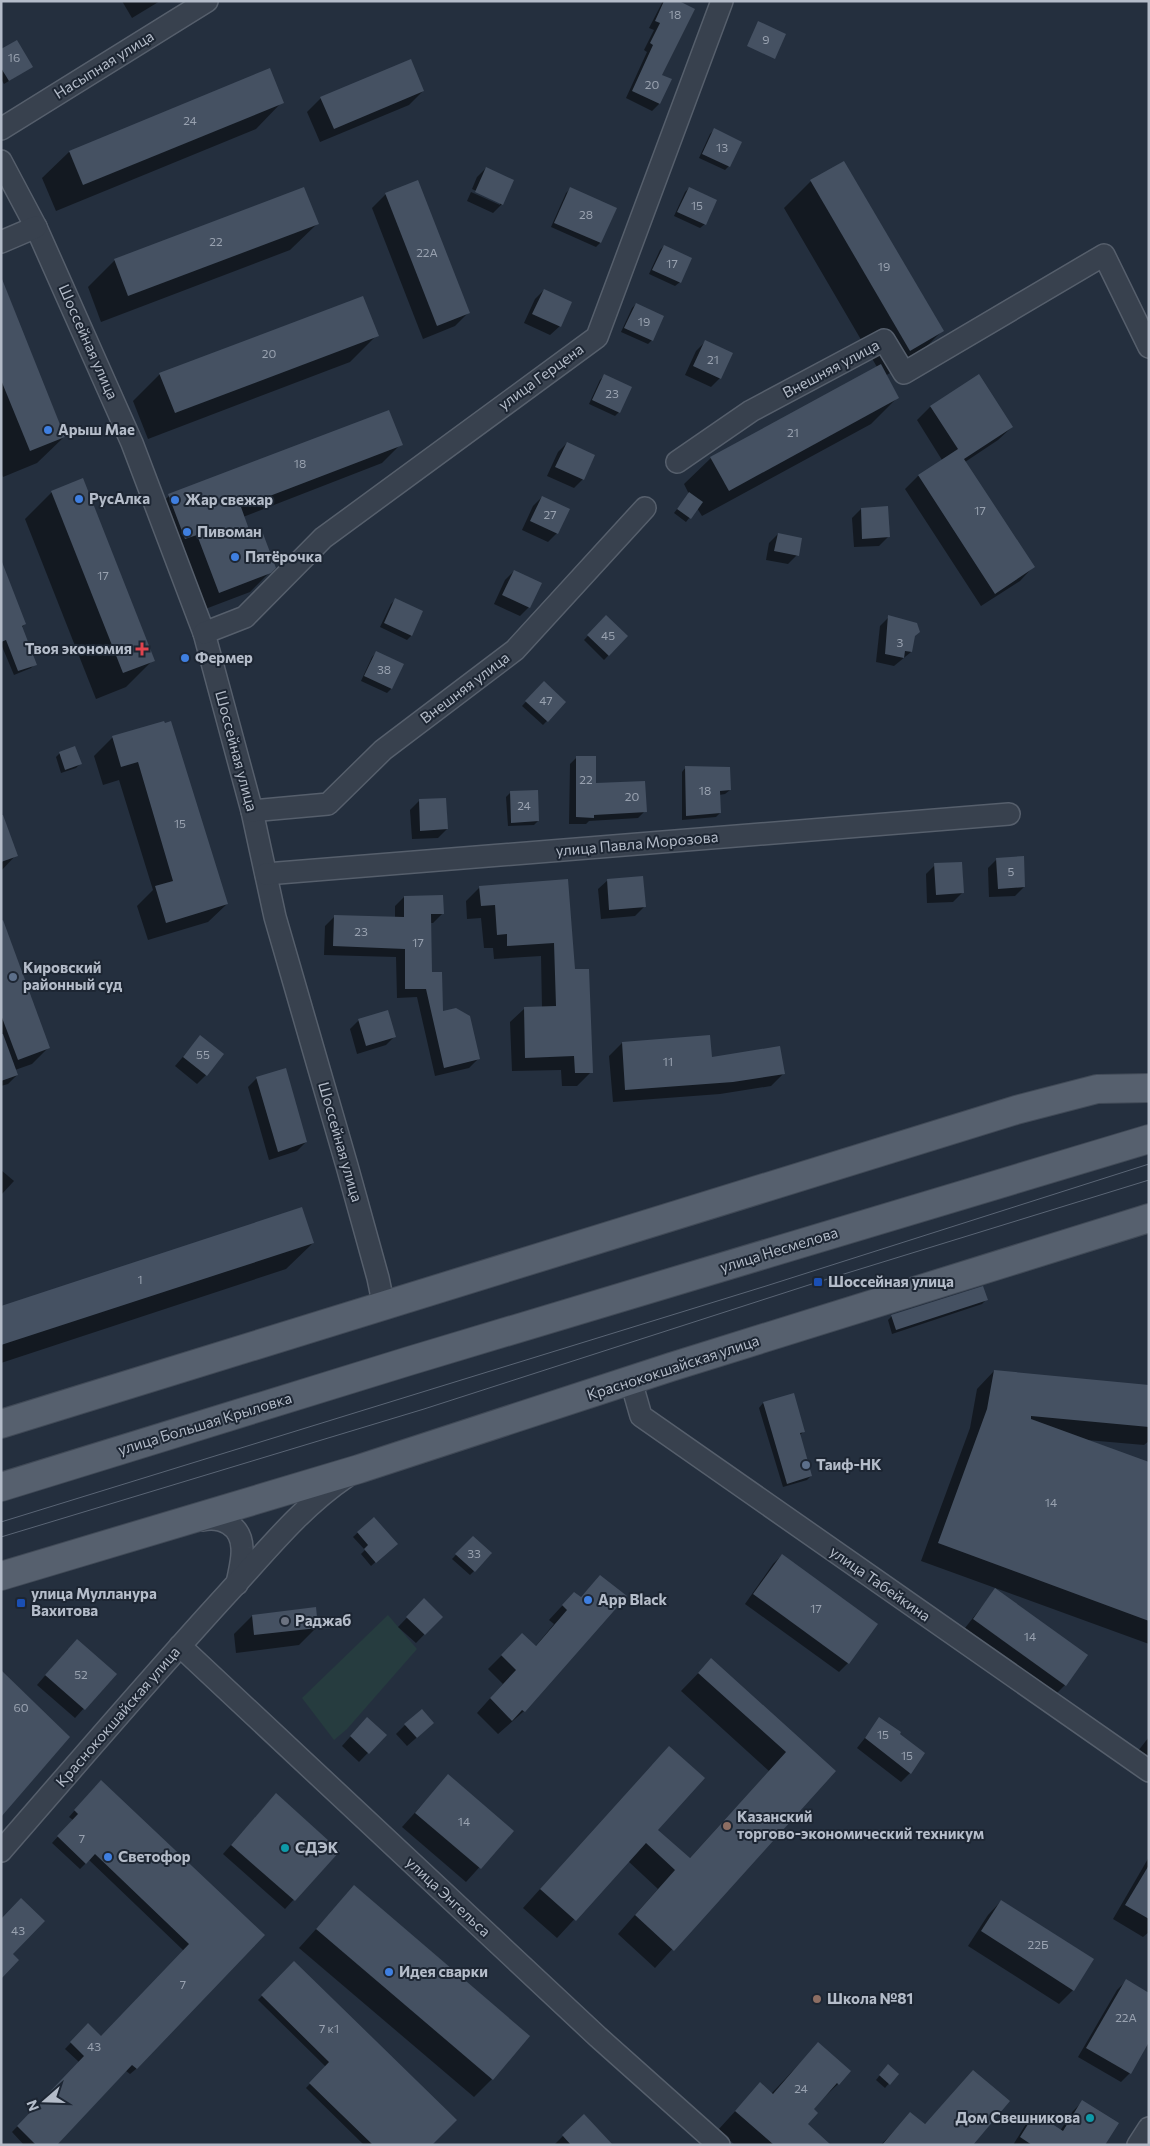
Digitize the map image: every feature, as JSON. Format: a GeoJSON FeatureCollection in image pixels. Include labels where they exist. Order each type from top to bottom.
{"type":"FeatureCollection","features":[{"type":"Feature","properties":{"kind":"main road"},"geometry":{"type":"LineString","coordinates":[[1,1424],[1016,1110],[1098,1090],[1149,1088]]}},
{"type":"Feature","properties":{"kind":"main road","name":"улица Несмелова"},"geometry":{"type":"LineString","coordinates":[[409,1361],[1149,1139]]}},
{"type":"Feature","properties":{"kind":"main road","name":"Краснококшайская улица"},"geometry":{"type":"LineString","coordinates":[[359,1469],[1149,1218]]}},
{"type":"Feature","properties":{"kind":"main road","name":"улица Большая Крыловка"},"geometry":{"type":"LineString","coordinates":[[1,1487],[409,1361]]}},
{"type":"Feature","properties":{"kind":"main road"},"geometry":{"type":"LineString","coordinates":[[1,1576],[359,1469]]}},
{"type":"Feature","properties":{"kind":"street","name":"Насыпная улица"},"geometry":{"type":"LineString","coordinates":[[1,129],[207,1]]}},
{"type":"Feature","properties":{"kind":"street","name":"улица Герцена"},"geometry":{"type":"LineString","coordinates":[[204,634],[245,617],[323,538],[597,337],[722,1]]}},
{"type":"Feature","properties":{"kind":"street","name":"Шоссейная улица"},"geometry":{"type":"LineString","coordinates":[[1,161],[36,227],[132,443],[204,634],[252,811],[275,917],[350,1175],[384,1307]]}},
{"type":"Feature","properties":{"kind":"street"},"geometry":{"type":"LineString","coordinates":[[1,242],[36,227]]}},
{"type":"Feature","properties":{"kind":"street","name":"Внешняя улица"},"geometry":{"type":"LineString","coordinates":[[677,462],[751,411],[884,340],[904,373],[1104,255],[1149,347]]}},
{"type":"Feature","properties":{"kind":"street","name":"Внешняя улица"},"geometry":{"type":"LineString","coordinates":[[252,811],[328,804],[383,750],[515,650],[645,508]]}},
{"type":"Feature","properties":{"kind":"street","name":"улица Павла Морозова"},"geometry":{"type":"LineString","coordinates":[[266,874],[1009,814]]}},
{"type":"Feature","properties":{"kind":"street","name":"улица Табейкина"},"geometry":{"type":"LineString","coordinates":[[631,1382],[641,1416],[1149,1771]]}},
{"type":"Feature","properties":{"kind":"street","name":"Краснококшайская улица"},"geometry":{"type":"LineString","coordinates":[[1,1852],[180,1646],[292,1524],[329,1489],[359,1469]]}},
{"type":"Feature","properties":{"kind":"street"},"geometry":{"type":"LineString","coordinates":[[158,1530],[211,1518],[227,1522],[235,1529],[242,1548],[237,1584]]}},
{"type":"Feature","properties":{"kind":"street","name":"улица Энгельса"},"geometry":{"type":"LineString","coordinates":[[180,1646],[598,2037],[719,2145]]}},
{"type":"Feature","properties":{"kind":"street"},"geometry":{"type":"LineString","coordinates":[[1138,2145],[1149,2128]]}},
{"type":"Feature","properties":{"kind":"green space"},"geometry":{"type":"Polygon","coordinates":[[[388,1615],[417,1649],[347,1729],[334,1740],[302,1698],[388,1615]]]}},
{"type":"Feature","properties":{"kind":"building"},"geometry":{"type":"Polygon","coordinates":[[[664,1],[679,1],[695,9],[662,75],[672,79],[660,104],[632,91],[653,45],[650,43],[660,23],[655,21],[664,1]]]}},
{"type":"Feature","properties":{"kind":"building"},"geometry":{"type":"Polygon","coordinates":[[[758,21],[786,34],[775,59],[747,46],[758,21]]]}},
{"type":"Feature","properties":{"kind":"building"},"geometry":{"type":"Polygon","coordinates":[[[17,40],[33,67],[9,81],[1,68],[1,49],[17,40]]]}},
{"type":"Feature","properties":{"kind":"building"},"geometry":{"type":"Polygon","coordinates":[[[411,59],[424,91],[334,129],[320,97],[411,59]]]}},
{"type":"Feature","properties":{"kind":"building"},"geometry":{"type":"Polygon","coordinates":[[[270,68],[284,103],[83,185],[69,151],[270,68]]]}},
{"type":"Feature","properties":{"kind":"building"},"geometry":{"type":"Polygon","coordinates":[[[714,128],[742,142],[730,167],[702,154],[714,128]]]}},
{"type":"Feature","properties":{"kind":"building"},"geometry":{"type":"Polygon","coordinates":[[[844,161],[944,331],[910,351],[810,180],[844,161]]]}},
{"type":"Feature","properties":{"kind":"building"},"geometry":{"type":"Polygon","coordinates":[[[486,167],[514,180],[503,205],[475,192],[486,167]]]}},
{"type":"Feature","properties":{"kind":"building"},"geometry":{"type":"Polygon","coordinates":[[[418,180],[470,313],[437,326],[385,193],[418,180]]]}},
{"type":"Feature","properties":{"kind":"building"},"geometry":{"type":"Polygon","coordinates":[[[304,187],[319,224],[128,296],[114,259],[304,187]]]}},
{"type":"Feature","properties":{"kind":"building"},"geometry":{"type":"Polygon","coordinates":[[[570,187],[617,208],[601,243],[554,223],[570,187]]]}},
{"type":"Feature","properties":{"kind":"building"},"geometry":{"type":"Polygon","coordinates":[[[689,187],[717,200],[706,225],[677,212],[689,187]]]}},
{"type":"Feature","properties":{"kind":"building"},"geometry":{"type":"Polygon","coordinates":[[[664,245],[692,258],[681,283],[652,270],[664,245]]]}},
{"type":"Feature","properties":{"kind":"building"},"geometry":{"type":"Polygon","coordinates":[[[2,279],[65,437],[30,451],[1,380],[2,279]]]}},
{"type":"Feature","properties":{"kind":"building"},"geometry":{"type":"Polygon","coordinates":[[[544,289],[572,302],[561,327],[532,314],[544,289]]]}},
{"type":"Feature","properties":{"kind":"building"},"geometry":{"type":"Polygon","coordinates":[[[363,296],[379,336],[175,413],[159,373],[363,296]]]}},
{"type":"Feature","properties":{"kind":"building"},"geometry":{"type":"Polygon","coordinates":[[[636,303],[664,316],[653,341],[624,328],[636,303]]]}},
{"type":"Feature","properties":{"kind":"building"},"geometry":{"type":"Polygon","coordinates":[[[705,340],[733,353],[721,379],[693,366],[705,340]]]}},
{"type":"Feature","properties":{"kind":"building"},"geometry":{"type":"Polygon","coordinates":[[[881,364],[899,398],[729,491],[710,457],[881,364]]]}},
{"type":"Feature","properties":{"kind":"building"},"geometry":{"type":"Polygon","coordinates":[[[604,374],[632,387],[620,413],[592,400],[604,374]]]}},
{"type":"Feature","properties":{"kind":"building"},"geometry":{"type":"Polygon","coordinates":[[[979,374],[1013,427],[964,459],[1035,567],[995,594],[918,475],[958,449],[930,406],[979,374]]]}},
{"type":"Feature","properties":{"kind":"building"},"geometry":{"type":"Polygon","coordinates":[[[389,410],[403,445],[241,507],[251,535],[262,531],[276,568],[271,573],[219,593],[197,535],[185,539],[168,494],[389,410]]]}},
{"type":"Feature","properties":{"kind":"building"},"geometry":{"type":"Polygon","coordinates":[[[567,442],[595,455],[584,480],[555,467],[567,442]]]}},
{"type":"Feature","properties":{"kind":"building"},"geometry":{"type":"Polygon","coordinates":[[[83,478],[155,661],[123,673],[51,491],[83,478]]]}},
{"type":"Feature","properties":{"kind":"building"},"geometry":{"type":"Polygon","coordinates":[[[689,492],[703,502],[691,519],[677,509],[689,492]]]}},
{"type":"Feature","properties":{"kind":"building"},"geometry":{"type":"Polygon","coordinates":[[[542,496],[570,509],[558,534],[530,521],[542,496]]]}},
{"type":"Feature","properties":{"kind":"building"},"geometry":{"type":"Polygon","coordinates":[[[888,506],[890,537],[862,539],[861,508],[888,506]]]}},
{"type":"Feature","properties":{"kind":"building"},"geometry":{"type":"Polygon","coordinates":[[[778,533],[802,538],[799,556],[774,551],[778,533]]]}},
{"type":"Feature","properties":{"kind":"building"},"geometry":{"type":"Polygon","coordinates":[[[2,562],[26,624],[22,626],[37,665],[18,671],[6,640],[1,642],[2,562]]]}},
{"type":"Feature","properties":{"kind":"building"},"geometry":{"type":"Polygon","coordinates":[[[514,570],[542,583],[530,608],[502,595],[514,570]]]}},
{"type":"Feature","properties":{"kind":"building"},"geometry":{"type":"Polygon","coordinates":[[[395,598],[423,611],[412,636],[384,623],[395,598]]]}},
{"type":"Feature","properties":{"kind":"building"},"geometry":{"type":"Polygon","coordinates":[[[606,615],[628,636],[609,656],[587,635],[606,615]]]}},
{"type":"Feature","properties":{"kind":"building"},"geometry":{"type":"Polygon","coordinates":[[[888,615],[917,623],[920,632],[915,636],[912,652],[905,651],[904,658],[885,654],[888,615]]]}},
{"type":"Feature","properties":{"kind":"building"},"geometry":{"type":"Polygon","coordinates":[[[376,651],[404,664],[392,689],[364,676],[376,651]]]}},
{"type":"Feature","properties":{"kind":"building"},"geometry":{"type":"Polygon","coordinates":[[[544,681],[566,702],[548,722],[525,701],[544,681]]]}},
{"type":"Feature","properties":{"kind":"building"},"geometry":{"type":"Polygon","coordinates":[[[164,721],[165,723],[171,721],[228,904],[166,923],[155,886],[173,881],[138,762],[121,767],[112,736],[164,721]]]}},
{"type":"Feature","properties":{"kind":"building"},"geometry":{"type":"Polygon","coordinates":[[[75,746],[82,764],[65,770],[59,752],[75,746]]]}},
{"type":"Feature","properties":{"kind":"building"},"geometry":{"type":"Polygon","coordinates":[[[576,756],[596,756],[596,783],[645,781],[647,812],[594,815],[594,818],[576,817],[576,756]]]}},
{"type":"Feature","properties":{"kind":"building"},"geometry":{"type":"Polygon","coordinates":[[[685,766],[730,767],[731,790],[720,791],[721,813],[686,816],[685,766]]]}},
{"type":"Feature","properties":{"kind":"building"},"geometry":{"type":"Polygon","coordinates":[[[538,790],[539,821],[511,823],[510,791],[538,790]]]}},
{"type":"Feature","properties":{"kind":"building"},"geometry":{"type":"Polygon","coordinates":[[[446,798],[448,829],[420,831],[419,799],[446,798]]]}},
{"type":"Feature","properties":{"kind":"building"},"geometry":{"type":"Polygon","coordinates":[[[1,815],[3,815],[18,856],[1,862],[1,815]]]}},
{"type":"Feature","properties":{"kind":"building"},"geometry":{"type":"Polygon","coordinates":[[[1024,856],[1025,887],[998,889],[996,858],[1024,856]]]}},
{"type":"Feature","properties":{"kind":"building"},"geometry":{"type":"Polygon","coordinates":[[[962,862],[964,893],[936,895],[934,863],[962,862]]]}},
{"type":"Feature","properties":{"kind":"building"},"geometry":{"type":"Polygon","coordinates":[[[643,876],[646,907],[609,910],[607,879],[643,876]]]}},
{"type":"Feature","properties":{"kind":"building"},"geometry":{"type":"Polygon","coordinates":[[[568,879],[575,969],[589,969],[593,1073],[575,1073],[574,1056],[525,1058],[524,1007],[556,1006],[554,943],[507,946],[507,934],[497,935],[495,905],[481,906],[479,886],[568,879]]]}},
{"type":"Feature","properties":{"kind":"building"},"geometry":{"type":"Polygon","coordinates":[[[443,895],[444,914],[431,914],[432,972],[442,972],[443,1011],[456,1008],[470,1016],[480,1059],[444,1068],[426,989],[405,989],[405,949],[333,946],[334,915],[404,917],[404,896],[443,895]]]}},
{"type":"Feature","properties":{"kind":"building","name":"Кировский районный суд"},"geometry":{"type":"Polygon","coordinates":[[[3,920],[50,1048],[18,1060],[1,1015],[1,921],[3,920]]]}},
{"type":"Feature","properties":{"kind":"building"},"geometry":{"type":"Polygon","coordinates":[[[388,1010],[396,1037],[366,1046],[358,1019],[388,1010]]]}},
{"type":"Feature","properties":{"kind":"building"},"geometry":{"type":"Polygon","coordinates":[[[1,1034],[3,1034],[18,1075],[1,1081],[1,1034]]]}},
{"type":"Feature","properties":{"kind":"building"},"geometry":{"type":"Polygon","coordinates":[[[200,1035],[224,1054],[207,1076],[183,1057],[200,1035]]]}},
{"type":"Feature","properties":{"kind":"building"},"geometry":{"type":"Polygon","coordinates":[[[710,1035],[712,1057],[780,1046],[785,1074],[733,1082],[625,1090],[622,1042],[710,1035]]]}},
{"type":"Feature","properties":{"kind":"building"},"geometry":{"type":"Polygon","coordinates":[[[286,1068],[307,1142],[278,1152],[256,1077],[286,1068]]]}},
{"type":"Feature","properties":{"kind":"building"},"geometry":{"type":"Polygon","coordinates":[[[302,1207],[314,1243],[1,1345],[1,1306],[302,1207]]]}},
{"type":"Feature","properties":{"kind":"building"},"geometry":{"type":"Polygon","coordinates":[[[983,1286],[988,1300],[896,1330],[891,1315],[983,1286]]]}},
{"type":"Feature","properties":{"kind":"building"},"geometry":{"type":"Polygon","coordinates":[[[994,1370],[1149,1385],[1149,1427],[1031,1416],[1031,1419],[1149,1462],[1149,1621],[938,1543],[987,1409],[994,1370]]]}},
{"type":"Feature","properties":{"kind":"building"},"geometry":{"type":"Polygon","coordinates":[[[794,1393],[805,1432],[800,1433],[812,1476],[787,1484],[763,1402],[794,1393]]]}},
{"type":"Feature","properties":{"kind":"building"},"geometry":{"type":"Polygon","coordinates":[[[374,1517],[398,1544],[376,1563],[364,1549],[368,1545],[357,1532],[374,1517]]]}},
{"type":"Feature","properties":{"kind":"building"},"geometry":{"type":"Polygon","coordinates":[[[473,1536],[492,1553],[475,1572],[455,1554],[473,1536]]]}},
{"type":"Feature","properties":{"kind":"building"},"geometry":{"type":"Polygon","coordinates":[[[782,1554],[878,1624],[849,1664],[753,1594],[782,1554]]]}},
{"type":"Feature","properties":{"kind":"building"},"geometry":{"type":"Polygon","coordinates":[[[600,1575],[627,1596],[525,1712],[522,1710],[512,1721],[490,1698],[516,1670],[501,1655],[522,1633],[536,1646],[567,1610],[562,1605],[574,1592],[581,1597],[600,1575]]]}},
{"type":"Feature","properties":{"kind":"building"},"geometry":{"type":"Polygon","coordinates":[[[995,1588],[1088,1655],[1066,1686],[973,1619],[995,1588]]]}},
{"type":"Feature","properties":{"kind":"building"},"geometry":{"type":"Polygon","coordinates":[[[424,1598],[443,1617],[425,1635],[406,1617],[424,1598]]]}},
{"type":"Feature","properties":{"kind":"building","name":"Раджаб"},"geometry":{"type":"Polygon","coordinates":[[[316,1607],[318,1628],[254,1635],[252,1615],[316,1607]]]}},
{"type":"Feature","properties":{"kind":"building"},"geometry":{"type":"Polygon","coordinates":[[[77,1639],[117,1674],[85,1710],[45,1675],[77,1639]]]}},
{"type":"Feature","properties":{"kind":"building"},"geometry":{"type":"Polygon","coordinates":[[[711,1658],[836,1771],[674,1951],[635,1915],[675,1870],[646,1843],[576,1921],[540,1889],[669,1746],[705,1778],[658,1830],[690,1858],[786,1752],[698,1673],[711,1658]]]}},
{"type":"Feature","properties":{"kind":"building"},"geometry":{"type":"Polygon","coordinates":[[[1,1670],[70,1737],[1,1817],[1,1670]]]}},
{"type":"Feature","properties":{"kind":"building"},"geometry":{"type":"Polygon","coordinates":[[[422,1709],[434,1723],[417,1738],[404,1724],[422,1709]]]}},
{"type":"Feature","properties":{"kind":"building"},"geometry":{"type":"Polygon","coordinates":[[[367,1717],[387,1735],[369,1754],[350,1736],[367,1717]]]}},
{"type":"Feature","properties":{"kind":"building"},"geometry":{"type":"Polygon","coordinates":[[[879,1717],[901,1732],[900,1734],[925,1753],[911,1774],[865,1738],[879,1717]]]}},
{"type":"Feature","properties":{"kind":"building"},"geometry":{"type":"Polygon","coordinates":[[[448,1774],[514,1831],[481,1869],[415,1813],[448,1774]]]}},
{"type":"Feature","properties":{"kind":"building"},"geometry":{"type":"Polygon","coordinates":[[[101,1780],[265,1935],[137,2069],[132,2065],[57,2145],[36,2145],[17,2126],[84,2056],[70,2042],[88,2023],[101,2036],[189,1944],[95,1854],[86,1864],[57,1836],[78,1814],[74,1810],[101,1780]]]}},
{"type":"Feature","properties":{"kind":"building","name":"СДЭК"},"geometry":{"type":"Polygon","coordinates":[[[276,1793],[340,1851],[295,1901],[231,1845],[276,1793]]]}},
{"type":"Feature","properties":{"kind":"building"},"geometry":{"type":"Polygon","coordinates":[[[1149,1865],[1149,1919],[1125,1905],[1149,1865]]]}},
{"type":"Feature","properties":{"kind":"building"},"geometry":{"type":"Polygon","coordinates":[[[354,1885],[530,2036],[493,2080],[316,1929],[354,1885]]]}},
{"type":"Feature","properties":{"kind":"building"},"geometry":{"type":"Polygon","coordinates":[[[21,1898],[45,1921],[13,1954],[19,1960],[1,1979],[1,1919],[21,1898]]]}},
{"type":"Feature","properties":{"kind":"building"},"geometry":{"type":"Polygon","coordinates":[[[1001,1900],[1094,1959],[1074,1991],[981,1931],[1001,1900]]]}},
{"type":"Feature","properties":{"kind":"building"},"geometry":{"type":"Polygon","coordinates":[[[294,1961],[457,2120],[432,2145],[373,2145],[309,2083],[329,2062],[261,1995],[294,1961]]]}},
{"type":"Feature","properties":{"kind":"building"},"geometry":{"type":"Polygon","coordinates":[[[1126,1979],[1149,1993],[1149,2042],[1131,2074],[1086,2048],[1126,1979]]]}},
{"type":"Feature","properties":{"kind":"building"},"geometry":{"type":"Polygon","coordinates":[[[818,2042],[851,2071],[839,2085],[837,2083],[814,2109],[818,2113],[808,2124],[831,2145],[774,2145],[735,2111],[760,2082],[773,2094],[818,2042]]]}},
{"type":"Feature","properties":{"kind":"building"},"geometry":{"type":"Polygon","coordinates":[[[888,2064],[899,2074],[890,2085],[879,2075],[888,2064]]]}},
{"type":"Feature","properties":{"kind":"building"},"geometry":{"type":"Polygon","coordinates":[[[973,2070],[1010,2101],[973,2145],[882,2145],[910,2112],[925,2124],[973,2070]]]}},
{"type":"Feature","properties":{"kind":"building","name":"Дом Свешникова"},"geometry":{"type":"Polygon","coordinates":[[[1082,2100],[1119,2123],[1105,2145],[1032,2145],[1020,2137],[1035,2113],[1063,2131],[1082,2100]]]}},
{"type":"Feature","properties":{"kind":"building"},"geometry":{"type":"Polygon","coordinates":[[[584,2114],[613,2145],[571,2145],[562,2135],[584,2114]]]}},
{"type":"Feature","properties":{"kind":"tram line"},"geometry":{"type":"LineString","coordinates":[[1,1522],[766,1286],[1149,1164]]}},
{"type":"Feature","properties":{"kind":"tram line"},"geometry":{"type":"LineString","coordinates":[[1,1537],[424,1409],[818,1282],[1149,1180]]}},
{"type":"Feature","properties":{"kind":"place","name":"Арыш Мае"},"geometry":{"type":"Point","coordinates":[48,430]}},
{"type":"Feature","properties":{"kind":"place","name":"РусАлка"},"geometry":{"type":"Point","coordinates":[79,499]}},
{"type":"Feature","properties":{"kind":"place","name":"Жар свежар"},"geometry":{"type":"Point","coordinates":[175,500]}},
{"type":"Feature","properties":{"kind":"place","name":"Пивоман"},"geometry":{"type":"Point","coordinates":[187,532]}},
{"type":"Feature","properties":{"kind":"place","name":"Пятёрочка"},"geometry":{"type":"Point","coordinates":[235,557]}},
{"type":"Feature","properties":{"kind":"place","name":"Твоя экономия"},"geometry":{"type":"Point","coordinates":[142,649]}},
{"type":"Feature","properties":{"kind":"place","name":"Фермер"},"geometry":{"type":"Point","coordinates":[185,658]}},
{"type":"Feature","properties":{"kind":"place","name":"Кировский районный суд"},"geometry":{"type":"Point","coordinates":[13,977]}},
{"type":"Feature","properties":{"kind":"place","name":"Шоссейная улица"},"geometry":{"type":"Point","coordinates":[818,1282]}},
{"type":"Feature","properties":{"kind":"place","name":"Таиф-НК"},"geometry":{"type":"Point","coordinates":[806,1465]}},
{"type":"Feature","properties":{"kind":"place","name":"App Black"},"geometry":{"type":"Point","coordinates":[588,1600]}},
{"type":"Feature","properties":{"kind":"place","name":"улица Мулланура Вахитова"},"geometry":{"type":"Point","coordinates":[21,1603]}},
{"type":"Feature","properties":{"kind":"place","name":"Раджаб"},"geometry":{"type":"Point","coordinates":[285,1621]}},
{"type":"Feature","properties":{"kind":"place","name":"Казанский торгово-экономический техникум"},"geometry":{"type":"Point","coordinates":[727,1826]}},
{"type":"Feature","properties":{"kind":"place","name":"СДЭК"},"geometry":{"type":"Point","coordinates":[285,1848]}},
{"type":"Feature","properties":{"kind":"place","name":"Светофор"},"geometry":{"type":"Point","coordinates":[108,1857]}},
{"type":"Feature","properties":{"kind":"place","name":"Идея сварки"},"geometry":{"type":"Point","coordinates":[389,1972]}},
{"type":"Feature","properties":{"kind":"place","name":"Школа №81"},"geometry":{"type":"Point","coordinates":[817,1999]}},
{"type":"Feature","properties":{"kind":"place","name":"Дом Свешникова"},"geometry":{"type":"Point","coordinates":[1090,2118]}}]}
